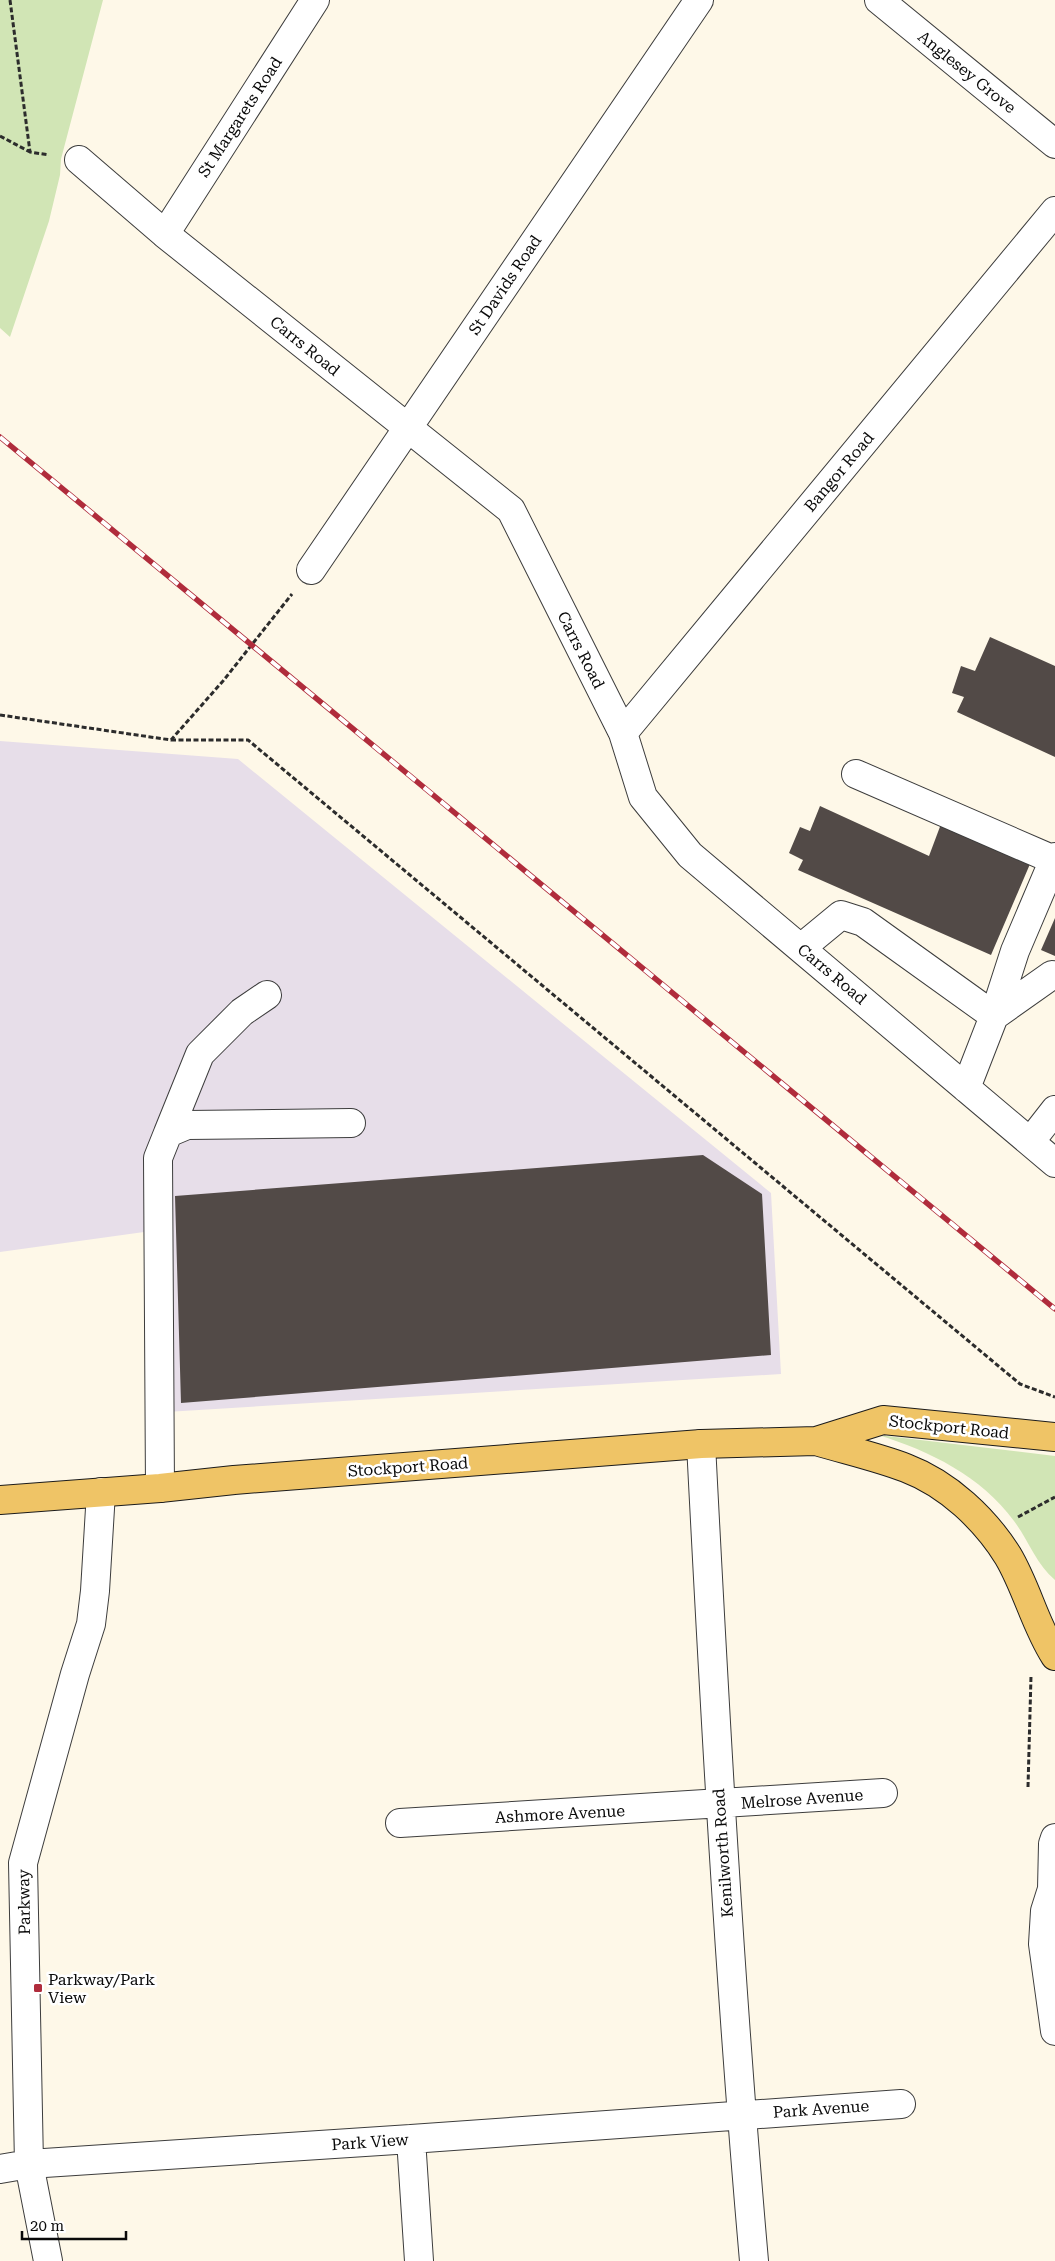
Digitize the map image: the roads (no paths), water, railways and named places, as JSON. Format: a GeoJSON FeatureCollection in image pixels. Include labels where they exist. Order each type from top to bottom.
{"type":"FeatureCollection","features":[{"type":"Feature","properties":{"kind":"main road","name":"Stockport Road"},"geometry":{"type":"LineString","coordinates":[[0,1500],[701,1444],[816,1440],[883,1420],[1055,1438]]}},
{"type":"Feature","properties":{"kind":"main road","name":"Stockport Road"},"geometry":{"type":"LineString","coordinates":[[816,1440],[907,1469],[931,1480],[977,1516],[1009,1557],[1044,1639],[1055,1656]]}},
{"type":"Feature","properties":{"kind":"street","name":"St Margarets Road"},"geometry":{"type":"LineString","coordinates":[[165,234],[315,0]]}},
{"type":"Feature","properties":{"kind":"street","name":"St Davids Road"},"geometry":{"type":"LineString","coordinates":[[311,570],[699,0]]}},
{"type":"Feature","properties":{"kind":"street","name":"Anglesey Grove"},"geometry":{"type":"LineString","coordinates":[[879,0],[1055,144]]}},
{"type":"Feature","properties":{"kind":"street","name":"Carrs Road"},"geometry":{"type":"LineString","coordinates":[[79,160],[165,234],[511,510],[623,733],[643,797],[690,855],[1055,1163]]}},
{"type":"Feature","properties":{"kind":"street","name":"Bangor Road"},"geometry":{"type":"LineString","coordinates":[[623,733],[1055,211]]}},
{"type":"Feature","properties":{"kind":"street"},"geometry":{"type":"LineString","coordinates":[[856,774],[1054,858],[1014,951],[994,1016],[966,1088]]}},
{"type":"Feature","properties":{"kind":"street"},"geometry":{"type":"LineString","coordinates":[[801,948],[841,915],[863,922],[994,1016]]}},
{"type":"Feature","properties":{"kind":"street"},"geometry":{"type":"LineString","coordinates":[[994,1016],[1052,974],[1055,976]]}},
{"type":"Feature","properties":{"kind":"street"},"geometry":{"type":"LineString","coordinates":[[160,1488],[158,1158],[200,1054],[242,1012],[267,995]]}},
{"type":"Feature","properties":{"kind":"street"},"geometry":{"type":"LineString","coordinates":[[1030,1142],[1055,1110]]}},
{"type":"Feature","properties":{"kind":"street"},"geometry":{"type":"LineString","coordinates":[[168,1133],[187,1125],[351,1123]]}},
{"type":"Feature","properties":{"kind":"street","name":"Kenilworth Road"},"geometry":{"type":"LineString","coordinates":[[701,1444],[720,1805],[741,2114],[754,2261]]}},
{"type":"Feature","properties":{"kind":"street","name":"Parkway"},"geometry":{"type":"LineString","coordinates":[[48,2261],[28,2164],[23,1863],[75,1674],[91,1624],[101,1492]]}},
{"type":"Feature","properties":{"kind":"street","name":"Melrose Avenue"},"geometry":{"type":"LineString","coordinates":[[720,1805],[883,1793]]}},
{"type":"Feature","properties":{"kind":"street","name":"Ashmore Avenue"},"geometry":{"type":"LineString","coordinates":[[400,1823],[720,1805]]}},
{"type":"Feature","properties":{"kind":"street"},"geometry":{"type":"LineString","coordinates":[[1055,1838],[1053,1844],[1053,1887],[1045,1910],[1042,1944],[1055,2031]]}},
{"type":"Feature","properties":{"kind":"street","name":"Park Avenue"},"geometry":{"type":"LineString","coordinates":[[741,2114],[901,2104]]}},
{"type":"Feature","properties":{"kind":"street","name":"Park View"},"geometry":{"type":"LineString","coordinates":[[0,2169],[28,2164],[411,2139],[741,2114]]}},
{"type":"Feature","properties":{"kind":"street"},"geometry":{"type":"LineString","coordinates":[[411,2139],[418,2261]]}},
{"type":"Feature","properties":{"kind":"railway"},"geometry":{"type":"LineString","coordinates":[[0,437],[1055,1309]]}},
{"type":"Feature","properties":{"kind":"place","name":"Parkway/Park View"},"geometry":{"type":"Point","coordinates":[38,1988]}}]}
